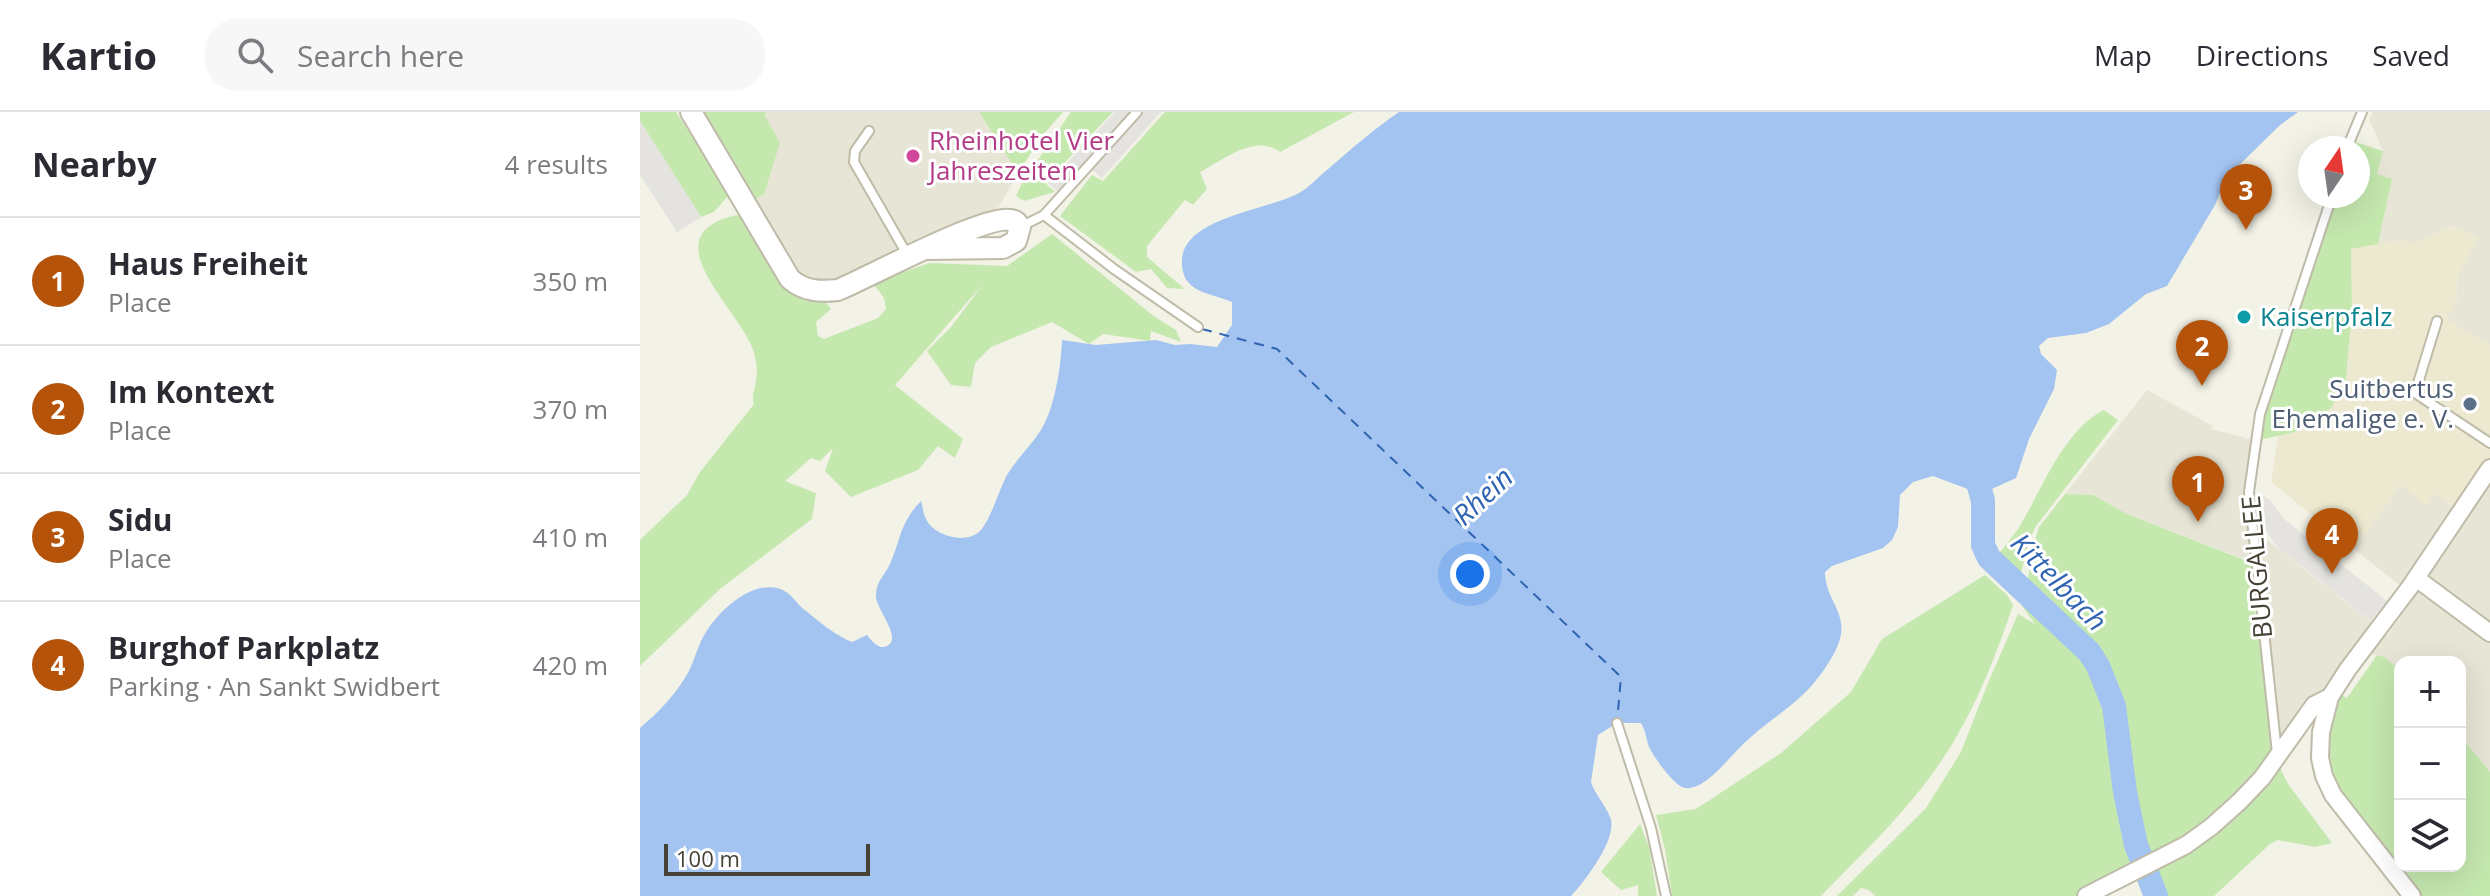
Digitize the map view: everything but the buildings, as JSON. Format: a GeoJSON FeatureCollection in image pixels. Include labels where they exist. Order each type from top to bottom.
{"type":"FeatureCollection","features":[{"type":"Feature","properties":{"kind":"street"},"geometry":{"type":"LineString","coordinates":[[691,112],[783,270],[797,285],[816,291],[838,290],[917,253],[998,221],[1009,219],[1020,227]]}},
{"type":"Feature","properties":{"kind":"street"},"geometry":{"type":"LineString","coordinates":[[2412,896],[2333,795],[2320,758],[2321,732],[2330,697],[2383,614],[2416,578],[2490,468]]}},
{"type":"Feature","properties":{"kind":"street"},"geometry":{"type":"LineString","coordinates":[[2416,578],[2490,633]]}},
{"type":"Feature","properties":{"kind":"street"},"geometry":{"type":"LineString","coordinates":[[2086,896],[2186,845],[2211,827],[2239,802],[2278,758],[2314,705],[2330,697]]}},
{"type":"Feature","properties":{"kind":"lane"},"geometry":{"type":"LineString","coordinates":[[1020,227],[1044,215],[1137,112]]}},
{"type":"Feature","properties":{"kind":"lane"},"geometry":{"type":"LineString","coordinates":[[2352,136],[2362,112]]}},
{"type":"Feature","properties":{"kind":"lane"},"geometry":{"type":"LineString","coordinates":[[869,131],[855,151],[854,162],[917,253]]}},
{"type":"Feature","properties":{"kind":"lane","name":"BURGALLEE"},"geometry":{"type":"LineString","coordinates":[[2278,758],[2249,483],[2264,402],[2328,208]]}},
{"type":"Feature","properties":{"kind":"lane"},"geometry":{"type":"LineString","coordinates":[[1044,215],[1114,269],[1198,327]]}},
{"type":"Feature","properties":{"kind":"lane"},"geometry":{"type":"LineString","coordinates":[[2437,321],[2415,393],[2490,443]]}},
{"type":"Feature","properties":{"kind":"lane"},"geometry":{"type":"LineString","coordinates":[[1617,723],[1651,828],[1666,896]]}},
{"type":"Feature","properties":{"kind":"shaded area"},"geometry":{"type":"Polygon","coordinates":[[[766,112],[979,112],[1018,173],[999,207],[929,244],[828,286],[794,278],[751,201],[766,112]]]}},
{"type":"Feature","properties":{"kind":"shaded area"},"geometry":{"type":"Polygon","coordinates":[[[1115,112],[1161,112],[1102,178],[1092,170],[1065,198],[1048,183],[1115,112]]]}},
{"type":"Feature","properties":{"kind":"shaded area"},"geometry":{"type":"Polygon","coordinates":[[[2373,112],[2490,112],[2490,345],[2446,320],[2459,298],[2456,296],[2458,275],[2477,238],[2453,226],[2413,243],[2407,244],[2404,240],[2378,244],[2392,179],[2377,174],[2383,151],[2369,119],[2373,112]]]}},
{"type":"Feature","properties":{"kind":"shaded area"},"geometry":{"type":"Polygon","coordinates":[[[640,121],[701,217],[677,232],[640,175],[640,121]]]}},
{"type":"Feature","properties":{"kind":"shaded area"},"geometry":{"type":"Polygon","coordinates":[[[2454,226],[2478,238],[2458,275],[2456,296],[2459,298],[2447,319],[2490,345],[2490,458],[2457,509],[2434,494],[2426,506],[2401,485],[2354,549],[2271,482],[2278,436],[2299,431],[2346,379],[2352,309],[2351,248],[2404,240],[2407,244],[2413,243],[2454,226]]]}},
{"type":"Feature","properties":{"kind":"shaded area"},"geometry":{"type":"Polygon","coordinates":[[[2147,390],[2213,426],[2211,429],[2254,440],[2249,492],[2252,528],[2388,635],[2415,597],[2354,549],[2401,485],[2426,505],[2434,493],[2454,508],[2490,470],[2490,772],[2466,743],[2466,656],[2394,656],[2394,665],[2384,657],[2358,651],[2277,743],[2260,565],[2127,514],[2093,495],[2065,494],[2147,390]]]}},
{"type":"Feature","properties":{"kind":"shaded area"},"geometry":{"type":"Polygon","coordinates":[[[2259,493],[2270,500],[2284,519],[2387,601],[2371,621],[2277,547],[2260,522],[2259,493]]]}},
{"type":"Feature","properties":{"kind":"green space"},"geometry":{"type":"Polygon","coordinates":[[[640,112],[676,112],[729,195],[714,212],[701,217],[640,121],[640,112]]]}},
{"type":"Feature","properties":{"kind":"green space"},"geometry":{"type":"Polygon","coordinates":[[[700,112],[766,112],[765,116],[780,143],[764,194],[751,201],[700,112]]]}},
{"type":"Feature","properties":{"kind":"green space"},"geometry":{"type":"Polygon","coordinates":[[[979,112],[1063,112],[1042,136],[1018,173],[979,112]]]}},
{"type":"Feature","properties":{"kind":"green space"},"geometry":{"type":"Polygon","coordinates":[[[1071,112],[1113,112],[1045,183],[1055,192],[1024,201],[1016,196],[1022,183],[1071,112]]]}},
{"type":"Feature","properties":{"kind":"green space"},"geometry":{"type":"Polygon","coordinates":[[[1165,112],[1354,112],[1280,152],[1260,145],[1250,147],[1200,172],[1207,189],[1193,205],[1185,200],[1147,246],[1147,257],[1185,289],[1167,288],[1151,269],[1136,272],[1060,216],[1092,175],[1103,181],[1165,112]]]}},
{"type":"Feature","properties":{"kind":"green space"},"geometry":{"type":"Polygon","coordinates":[[[2370,147],[2383,151],[2377,174],[2392,179],[2378,244],[2351,249],[2352,309],[2346,379],[2332,407],[2299,431],[2260,440],[2262,415],[2330,208],[2370,208],[2370,147]]]}},
{"type":"Feature","properties":{"kind":"green space"},"geometry":{"type":"Polygon","coordinates":[[[742,214],[790,293],[821,296],[831,309],[816,322],[818,336],[824,339],[878,318],[886,309],[884,298],[872,282],[930,263],[1007,266],[1052,234],[1155,317],[1176,330],[1181,342],[1151,331],[1150,341],[1103,334],[1089,344],[1052,322],[991,347],[975,363],[971,387],[951,385],[927,351],[951,327],[983,284],[895,385],[963,439],[955,458],[938,446],[918,470],[851,497],[825,471],[833,448],[820,461],[811,458],[785,481],[816,493],[812,519],[720,589],[640,666],[640,540],[687,495],[700,472],[754,404],[757,371],[753,349],[704,270],[699,252],[701,236],[715,223],[742,214]]]}},
{"type":"Feature","properties":{"kind":"green space"},"geometry":{"type":"Polygon","coordinates":[[[2104,410],[2118,420],[2036,526],[2019,581],[1995,559],[2018,529],[2065,447],[2089,419],[2104,410]]]}},
{"type":"Feature","properties":{"kind":"green space"},"geometry":{"type":"Polygon","coordinates":[[[2065,494],[2093,495],[2127,514],[2255,564],[2250,576],[2275,755],[2209,825],[2144,863],[2138,845],[2125,741],[2112,687],[2102,665],[2084,639],[2026,589],[2039,527],[2065,494]]]}},
{"type":"Feature","properties":{"kind":"green space"},"geometry":{"type":"Polygon","coordinates":[[[1985,575],[2007,595],[2013,605],[1978,695],[1937,767],[1907,806],[1856,861],[1821,896],[1672,896],[1656,815],[1696,809],[1781,753],[1851,692],[1882,639],[1985,575]]]}},
{"type":"Feature","properties":{"kind":"green space"},"geometry":{"type":"Polygon","coordinates":[[[2026,599],[2076,646],[2095,672],[2110,706],[2130,867],[2075,896],[1875,896],[1861,888],[1853,896],[1837,896],[1926,808],[1961,752],[2018,614],[2035,624],[2022,606],[2026,599]]]}},
{"type":"Feature","properties":{"kind":"green space"},"geometry":{"type":"Polygon","coordinates":[[[2377,655],[2394,665],[2394,860],[2340,792],[2335,779],[2330,754],[2332,719],[2338,693],[2347,698],[2377,655]]]}},
{"type":"Feature","properties":{"kind":"green space"},"geometry":{"type":"Polygon","coordinates":[[[2466,743],[2490,772],[2490,896],[2422,896],[2403,872],[2466,872],[2466,743]]]}},
{"type":"Feature","properties":{"kind":"green space"},"geometry":{"type":"Polygon","coordinates":[[[2278,764],[2288,784],[2332,843],[2315,847],[2278,840],[2214,896],[2160,896],[2152,872],[2278,764]]]}},
{"type":"Feature","properties":{"kind":"green space"},"geometry":{"type":"Polygon","coordinates":[[[1640,824],[1649,847],[1657,896],[1638,896],[1638,885],[1621,890],[1601,872],[1640,824]]]}},
{"type":"Feature","properties":{"kind":"water","name":"Rhein"},"geometry":{"type":"Polygon","coordinates":[[[1399,112],[2298,112],[2279,126],[2226,178],[2215,205],[2167,286],[2146,294],[2109,324],[2086,333],[2048,338],[2039,346],[2041,354],[2057,370],[2054,389],[2029,439],[2016,478],[1981,494],[1933,476],[1913,482],[1900,495],[1898,527],[1892,540],[1883,548],[1832,566],[1825,572],[1839,614],[1841,632],[1832,656],[1803,695],[1746,741],[1714,774],[1694,787],[1680,786],[1665,770],[1649,747],[1641,723],[1617,723],[1598,735],[1591,782],[1610,817],[1610,836],[1599,858],[1571,896],[640,896],[640,728],[679,687],[703,637],[719,615],[746,593],[767,587],[777,588],[847,640],[852,642],[867,635],[878,646],[887,646],[891,642],[891,630],[877,602],[876,591],[908,518],[921,501],[930,525],[943,534],[959,538],[980,531],[1007,475],[1046,421],[1056,386],[1062,340],[1096,345],[1156,340],[1175,345],[1217,347],[1232,325],[1232,302],[1197,290],[1186,279],[1182,259],[1187,245],[1197,233],[1212,224],[1303,191],[1399,112]]]}},
{"type":"Feature","properties":{"kind":"waterway","name":"Kittelbach"},"geometry":{"type":"LineString","coordinates":[[1973,464],[1983,501],[1983,545],[1989,558],[2089,652],[2098,666],[2114,706],[2125,792],[2136,845],[2156,896]]}},
{"type":"Feature","properties":{"kind":"ferry route"},"geometry":{"type":"LineString","coordinates":[[1202,329],[1277,349],[1621,677],[1617,722]]}},
{"type":"Feature","properties":{"kind":"place","name":"Rheinhotel Vier Jahreszeiten"},"geometry":{"type":"Point","coordinates":[913,156]}},
{"type":"Feature","properties":{"kind":"place","name":"Sidu"},"geometry":{"type":"Point","coordinates":[2246,230]}},
{"type":"Feature","properties":{"kind":"place","name":"Kaiserpfalz"},"geometry":{"type":"Point","coordinates":[2244,317]}},
{"type":"Feature","properties":{"kind":"place","name":"Im Kontext"},"geometry":{"type":"Point","coordinates":[2202,386]}},
{"type":"Feature","properties":{"kind":"place","name":"Suitbertus Ehemalige e. V."},"geometry":{"type":"Point","coordinates":[2470,404]}},
{"type":"Feature","properties":{"kind":"place","name":"Haus Freiheit"},"geometry":{"type":"Point","coordinates":[2198,522]}},
{"type":"Feature","properties":{"kind":"place","name":"Burghof Parkplatz"},"geometry":{"type":"Point","coordinates":[2332,574]}}]}
